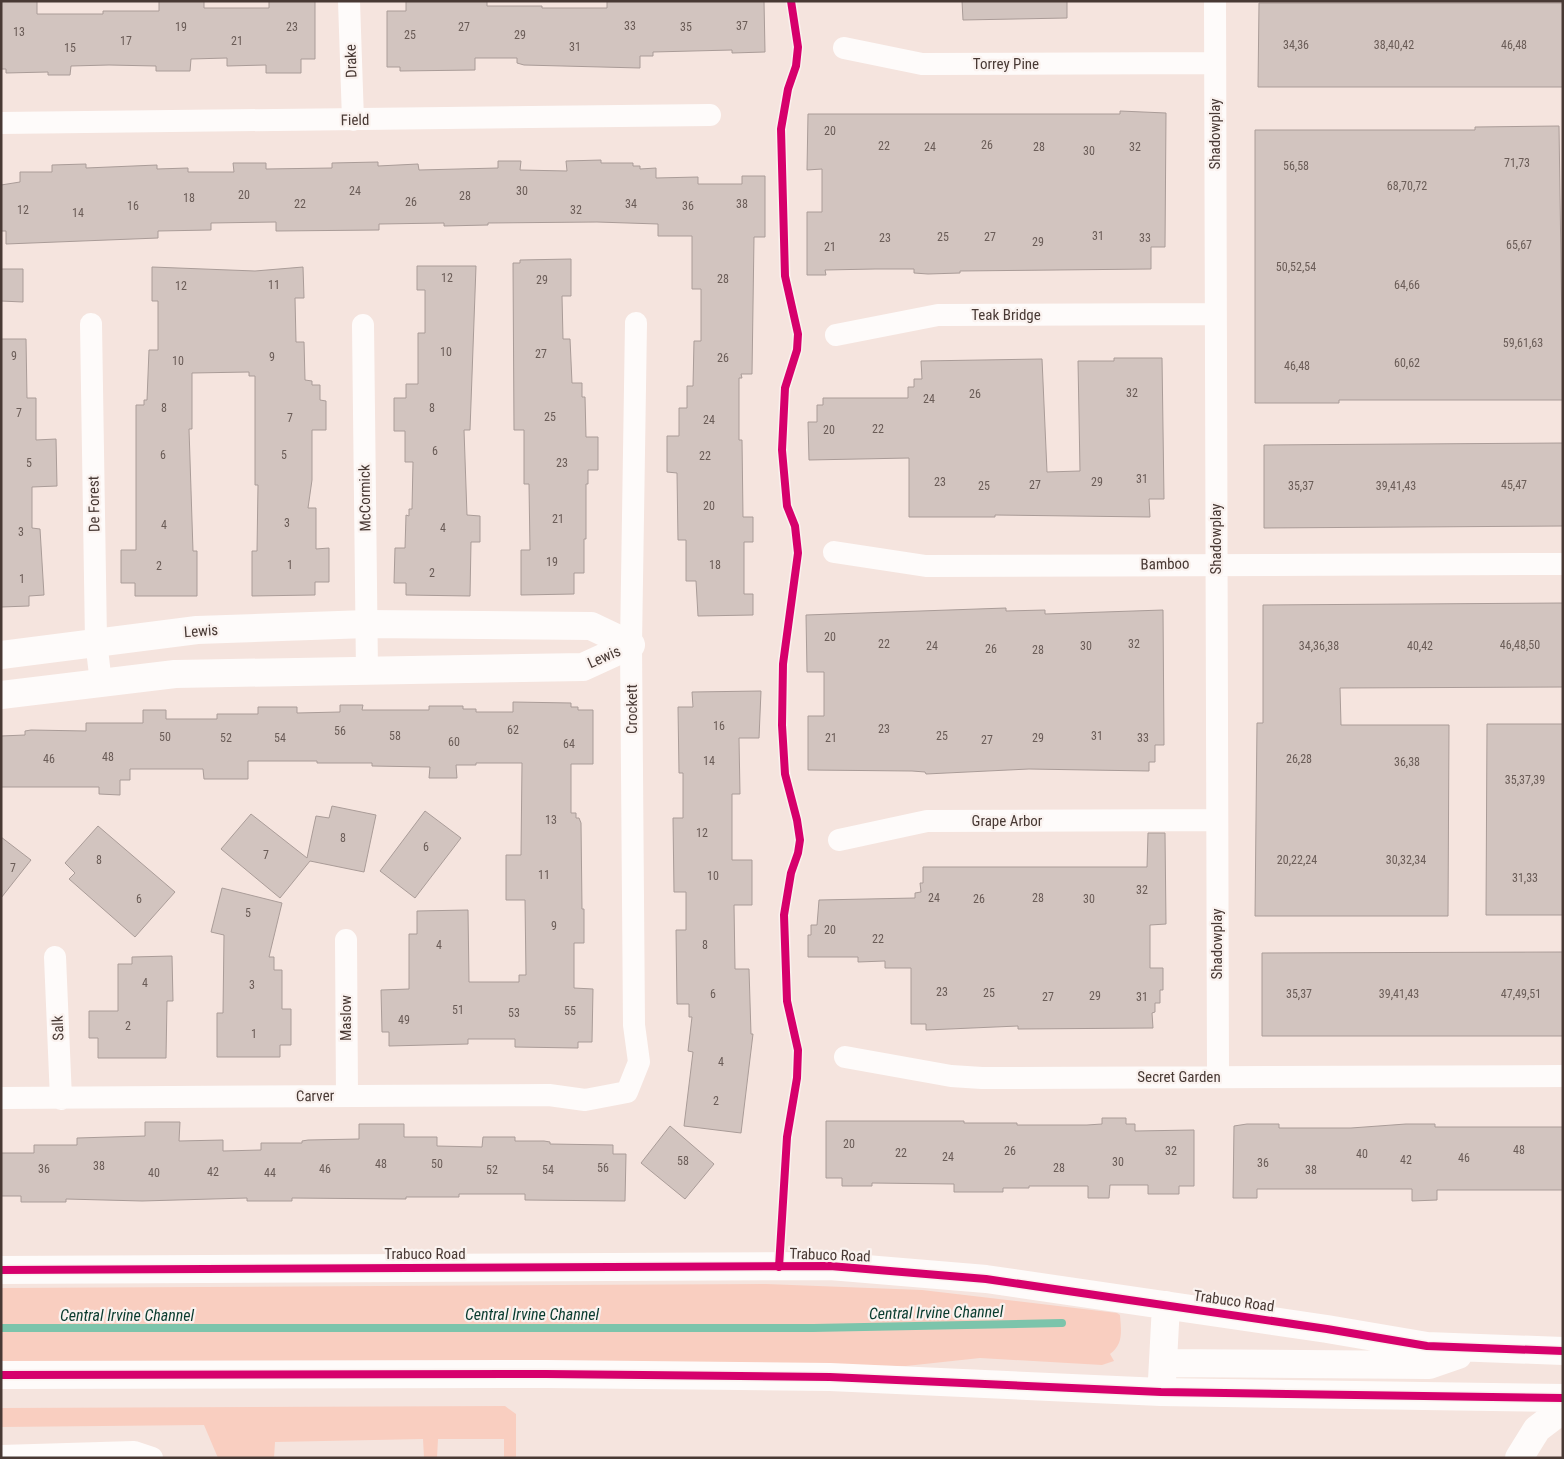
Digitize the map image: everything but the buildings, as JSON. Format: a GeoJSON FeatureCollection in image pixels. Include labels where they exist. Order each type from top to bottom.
{"type":"FeatureCollection","features":[{"type":"Feature","properties":{"kind":"main road","name":"Lewis"},"geometry":{"type":"LineString","coordinates":[[1,655],[96,641],[197,630],[366,624],[591,626],[631,645]]}},
{"type":"Feature","properties":{"kind":"main road","name":"Lewis"},"geometry":{"type":"LineString","coordinates":[[1,696],[175,674],[583,667],[631,645]]}},
{"type":"Feature","properties":{"kind":"main road","name":"Trabuco Road"},"geometry":{"type":"LineString","coordinates":[[1,1270],[830,1266],[986,1279],[1427,1346],[1563,1351]]}},
{"type":"Feature","properties":{"kind":"main road"},"geometry":{"type":"LineString","coordinates":[[1161,1392],[1166,1305]]}},
{"type":"Feature","properties":{"kind":"main road"},"geometry":{"type":"LineString","coordinates":[[1164,1363],[1429,1365],[1476,1349]]}},
{"type":"Feature","properties":{"kind":"main road"},"geometry":{"type":"LineString","coordinates":[[1,1376],[546,1374],[830,1376],[1161,1392],[1563,1398]]}},
{"type":"Feature","properties":{"kind":"main road"},"geometry":{"type":"LineString","coordinates":[[1519,1458],[1537,1428],[1563,1409]]}},
{"type":"Feature","properties":{"kind":"street","name":"Drake"},"geometry":{"type":"LineString","coordinates":[[349,1],[353,120]]}},
{"type":"Feature","properties":{"kind":"street","name":"Shadowplay"},"geometry":{"type":"LineString","coordinates":[[1215,1],[1218,1077]]}},
{"type":"Feature","properties":{"kind":"street","name":"Torrey Pine"},"geometry":{"type":"LineString","coordinates":[[844,48],[922,64],[1215,63]]}},
{"type":"Feature","properties":{"kind":"street","name":"Field"},"geometry":{"type":"LineString","coordinates":[[1,124],[710,115]]}},
{"type":"Feature","properties":{"kind":"street","name":"Teak Bridge"},"geometry":{"type":"LineString","coordinates":[[836,335],[938,315],[1215,314]]}},
{"type":"Feature","properties":{"kind":"street","name":"Crockett"},"geometry":{"type":"LineString","coordinates":[[627,1092],[639,1062],[634,1025],[631,645],[636,323]]}},
{"type":"Feature","properties":{"kind":"street","name":"De Forest"},"geometry":{"type":"LineString","coordinates":[[91,324],[96,641],[101,684]]}},
{"type":"Feature","properties":{"kind":"street","name":"McCormick"},"geometry":{"type":"LineString","coordinates":[[363,325],[367,670]]}},
{"type":"Feature","properties":{"kind":"street","name":"Bamboo"},"geometry":{"type":"LineString","coordinates":[[834,552],[926,566],[1563,564]]}},
{"type":"Feature","properties":{"kind":"street","name":"Grape Arbor"},"geometry":{"type":"LineString","coordinates":[[839,840],[927,821],[1217,820]]}},
{"type":"Feature","properties":{"kind":"street","name":"Maslow"},"geometry":{"type":"LineString","coordinates":[[346,940],[347,1096]]}},
{"type":"Feature","properties":{"kind":"street","name":"Salk"},"geometry":{"type":"LineString","coordinates":[[55,957],[61,1099]]}},
{"type":"Feature","properties":{"kind":"street","name":"Secret Garden"},"geometry":{"type":"LineString","coordinates":[[845,1057],[951,1076],[1563,1076]]}},
{"type":"Feature","properties":{"kind":"street","name":"Carver"},"geometry":{"type":"LineString","coordinates":[[1,1098],[549,1095],[585,1100],[627,1092]]}},
{"type":"Feature","properties":{"kind":"street"},"geometry":{"type":"LineString","coordinates":[[1,1456],[134,1452],[152,1458]]}},
{"type":"Feature","properties":{"kind":"shaded area"},"geometry":{"type":"Polygon","coordinates":[[[766,1284],[922,1290],[1117,1313],[1120,1315],[1121,1336],[1118,1346],[1110,1354],[1114,1361],[1102,1365],[980,1358],[906,1366],[536,1363],[1,1366],[1,1288],[766,1284]]]}},
{"type":"Feature","properties":{"kind":"shaded area"},"geometry":{"type":"Polygon","coordinates":[[[505,1406],[516,1414],[516,1458],[504,1458],[504,1439],[438,1439],[437,1458],[424,1458],[423,1439],[275,1442],[274,1458],[218,1458],[204,1425],[1,1427],[1,1408],[505,1406]]]}},
{"type":"Feature","properties":{"kind":"waterway","name":"Central Irvine Channel"},"geometry":{"type":"LineString","coordinates":[[1,1328],[813,1328],[1062,1323]]}},
{"type":"Feature","properties":{"kind":"cycle path"},"geometry":{"type":"LineString","coordinates":[[779,1267],[787,1137],[797,1078],[798,1050],[787,1001],[784,915],[791,873],[800,840],[797,820],[785,774],[782,725],[783,664],[798,553],[795,526],[787,506],[782,450],[785,388],[797,350],[798,334],[785,276],[781,129],[788,89],[796,66],[798,47],[791,1]]}},
{"type":"Feature","properties":{"kind":"cycle path"},"geometry":{"type":"LineString","coordinates":[[1,1270],[830,1266],[986,1279],[1327,1329],[1427,1346],[1563,1351]]}},
{"type":"Feature","properties":{"kind":"cycle path"},"geometry":{"type":"LineString","coordinates":[[1,1375],[546,1374],[830,1377],[1161,1392],[1563,1398]]}}]}
